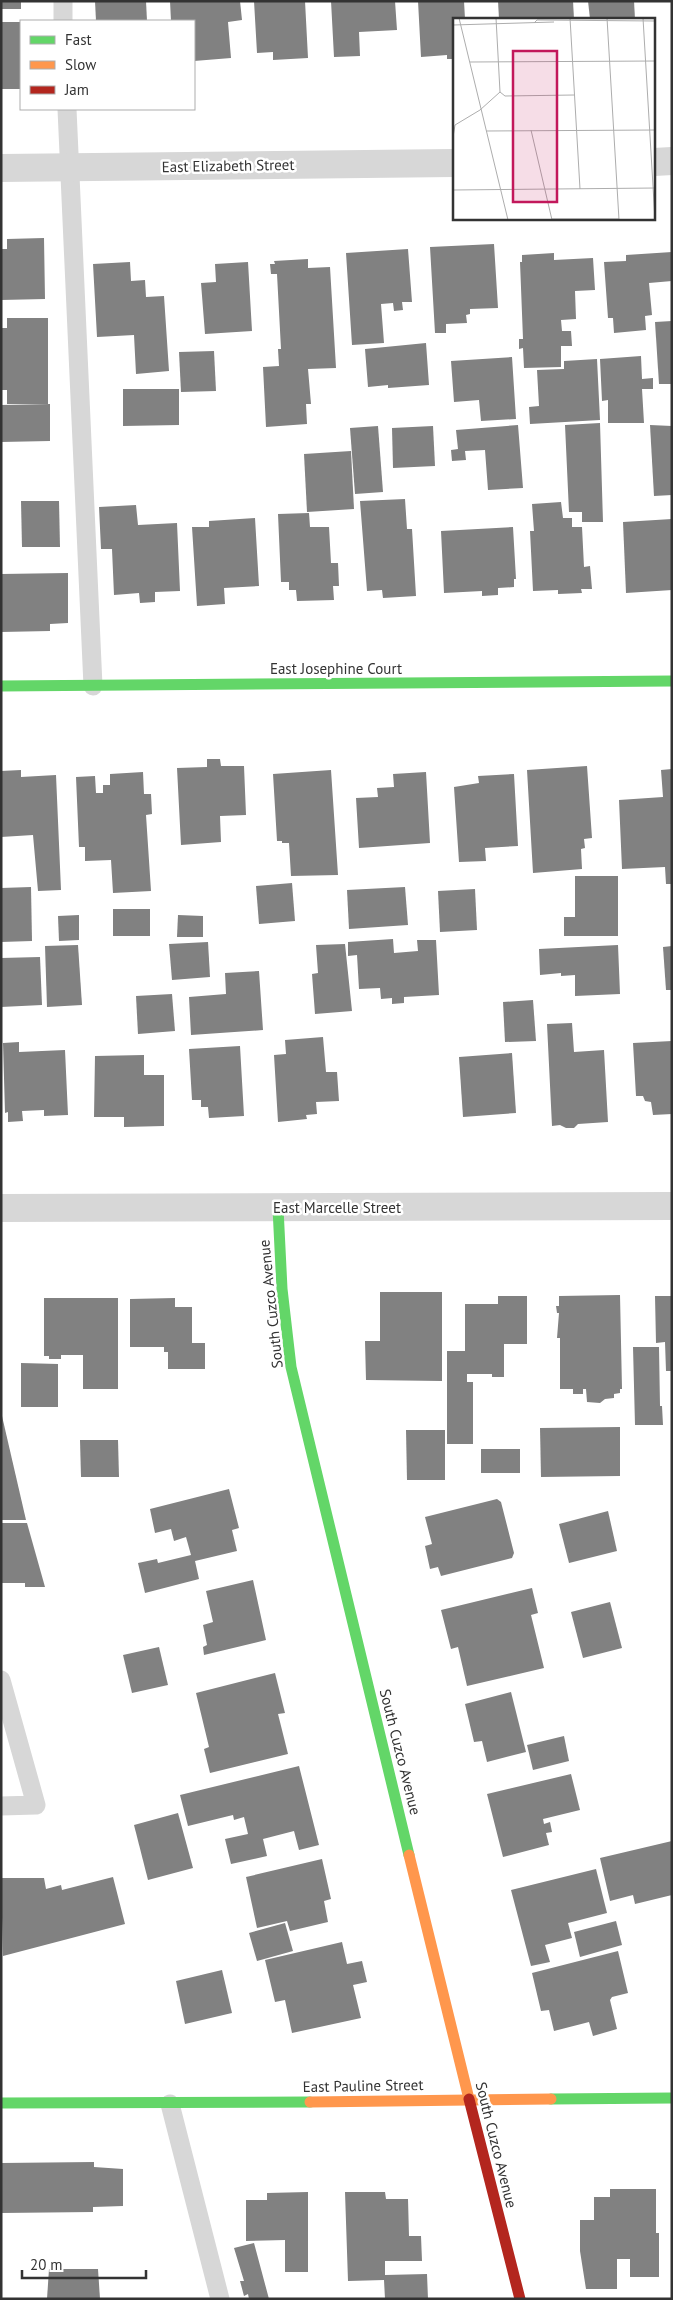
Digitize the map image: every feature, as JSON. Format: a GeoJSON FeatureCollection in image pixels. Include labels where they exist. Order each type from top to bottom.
{"type":"FeatureCollection","features":[{"type":"Feature","properties":{"kind":"street"},"geometry":{"type":"LineString","coordinates":[[656,162],[672,161]]}},
{"type":"Feature","properties":{"kind":"street","name":"East Elizabeth Street"},"geometry":{"type":"LineString","coordinates":[[1,168],[453,164]]}},
{"type":"Feature","properties":{"kind":"street","name":"East Josephine Court"},"geometry":{"type":"LineString","coordinates":[[1,686],[672,681]]}},
{"type":"Feature","properties":{"kind":"street","name":"East Marcelle Street"},"geometry":{"type":"LineString","coordinates":[[1,1208],[672,1206]]}},
{"type":"Feature","properties":{"kind":"street","name":"South Cuzco Avenue"},"geometry":{"type":"LineString","coordinates":[[278,1208],[282,1290],[291,1367],[468,2100],[520,2299]]}},
{"type":"Feature","properties":{"kind":"street","name":"East Pauline Street"},"geometry":{"type":"LineString","coordinates":[[1,2103],[170,2104],[672,2098]]}},
{"type":"Feature","properties":{"kind":"lane"},"geometry":{"type":"LineString","coordinates":[[63,1],[64,20]]}},
{"type":"Feature","properties":{"kind":"lane"},"geometry":{"type":"LineString","coordinates":[[67,110],[93,686]]}},
{"type":"Feature","properties":{"kind":"lane"},"geometry":{"type":"LineString","coordinates":[[1,1680],[36,1804],[1,1806]]}},
{"type":"Feature","properties":{"kind":"lane"},"geometry":{"type":"LineString","coordinates":[[170,2104],[220,2299]]}},
{"type":"Feature","properties":{"kind":"building"},"geometry":{"type":"Polygon","coordinates":[[[1,1],[21,1],[21,9],[1,9],[1,1]]]}},
{"type":"Feature","properties":{"kind":"building"},"geometry":{"type":"Polygon","coordinates":[[[95,1],[146,1],[147,20],[96,20],[95,1]]]}},
{"type":"Feature","properties":{"kind":"building"},"geometry":{"type":"Polygon","coordinates":[[[170,1],[240,1],[242,20],[228,22],[231,58],[195,61],[195,20],[171,20],[170,1]]]}},
{"type":"Feature","properties":{"kind":"building"},"geometry":{"type":"Polygon","coordinates":[[[254,1],[305,1],[308,58],[273,60],[273,52],[257,53],[254,1]]]}},
{"type":"Feature","properties":{"kind":"building"},"geometry":{"type":"Polygon","coordinates":[[[331,1],[395,1],[397,30],[359,32],[360,56],[334,57],[331,1]]]}},
{"type":"Feature","properties":{"kind":"building"},"geometry":{"type":"Polygon","coordinates":[[[418,1],[464,1],[465,18],[453,18],[453,59],[447,59],[447,55],[421,57],[418,1]]]}},
{"type":"Feature","properties":{"kind":"building"},"geometry":{"type":"Polygon","coordinates":[[[498,1],[573,1],[574,18],[499,18],[498,1]]]}},
{"type":"Feature","properties":{"kind":"building"},"geometry":{"type":"Polygon","coordinates":[[[588,1],[634,1],[635,18],[590,18],[588,1]]]}},
{"type":"Feature","properties":{"kind":"building"},"geometry":{"type":"Polygon","coordinates":[[[1,22],[20,22],[20,89],[1,89],[1,22]]]}},
{"type":"Feature","properties":{"kind":"building"},"geometry":{"type":"Polygon","coordinates":[[[44,238],[45,299],[1,300],[1,249],[7,249],[7,239],[44,238]]]}},
{"type":"Feature","properties":{"kind":"building"},"geometry":{"type":"Polygon","coordinates":[[[494,244],[498,308],[470,309],[470,314],[466,315],[467,323],[446,324],[446,333],[435,333],[430,247],[494,244]]]}},
{"type":"Feature","properties":{"kind":"building"},"geometry":{"type":"Polygon","coordinates":[[[408,249],[412,302],[402,302],[403,310],[394,311],[393,303],[381,304],[384,343],[352,345],[346,253],[408,249]]]}},
{"type":"Feature","properties":{"kind":"building"},"geometry":{"type":"Polygon","coordinates":[[[672,252],[672,281],[649,283],[652,315],[645,316],[646,330],[614,333],[613,318],[608,318],[604,262],[626,261],[626,255],[672,252]]]}},
{"type":"Feature","properties":{"kind":"building"},"geometry":{"type":"Polygon","coordinates":[[[554,253],[554,260],[593,258],[595,290],[575,291],[576,319],[561,320],[562,331],[571,331],[572,346],[561,346],[561,367],[524,368],[523,348],[519,349],[519,339],[523,339],[520,262],[522,262],[522,255],[554,253]]]}},
{"type":"Feature","properties":{"kind":"building"},"geometry":{"type":"Polygon","coordinates":[[[308,259],[308,268],[330,267],[336,368],[308,369],[311,404],[306,404],[307,424],[266,427],[263,367],[279,366],[278,349],[281,349],[277,274],[271,274],[270,264],[275,264],[274,261],[308,259]]]}},
{"type":"Feature","properties":{"kind":"building"},"geometry":{"type":"Polygon","coordinates":[[[130,262],[131,281],[145,280],[146,297],[164,296],[169,371],[136,374],[134,335],[97,337],[93,264],[130,262]]]}},
{"type":"Feature","properties":{"kind":"building"},"geometry":{"type":"Polygon","coordinates":[[[248,262],[252,331],[205,334],[201,283],[216,282],[215,264],[248,262]]]}},
{"type":"Feature","properties":{"kind":"building"},"geometry":{"type":"Polygon","coordinates":[[[7,318],[48,318],[48,404],[7,404],[7,390],[1,390],[1,328],[7,328],[7,318]]]}},
{"type":"Feature","properties":{"kind":"building"},"geometry":{"type":"Polygon","coordinates":[[[672,321],[672,384],[659,384],[655,322],[672,321]]]}},
{"type":"Feature","properties":{"kind":"building"},"geometry":{"type":"Polygon","coordinates":[[[426,343],[429,385],[388,388],[388,385],[368,387],[365,349],[426,343]]]}},
{"type":"Feature","properties":{"kind":"building"},"geometry":{"type":"Polygon","coordinates":[[[214,351],[216,391],[181,392],[179,352],[214,351]]]}},
{"type":"Feature","properties":{"kind":"building"},"geometry":{"type":"Polygon","coordinates":[[[641,356],[642,379],[653,378],[653,389],[642,389],[644,423],[608,423],[608,400],[602,401],[600,359],[641,356]]]}},
{"type":"Feature","properties":{"kind":"building"},"geometry":{"type":"Polygon","coordinates":[[[512,357],[516,419],[481,421],[479,400],[454,402],[451,361],[512,357]]]}},
{"type":"Feature","properties":{"kind":"building"},"geometry":{"type":"Polygon","coordinates":[[[597,359],[600,420],[530,424],[529,407],[539,406],[537,370],[564,369],[564,361],[597,359]]]}},
{"type":"Feature","properties":{"kind":"building"},"geometry":{"type":"Polygon","coordinates":[[[123,389],[179,389],[179,425],[123,426],[123,389]]]}},
{"type":"Feature","properties":{"kind":"building"},"geometry":{"type":"Polygon","coordinates":[[[50,404],[50,441],[1,442],[1,405],[50,404]]]}},
{"type":"Feature","properties":{"kind":"building"},"geometry":{"type":"Polygon","coordinates":[[[600,423],[603,522],[582,522],[582,512],[569,512],[565,425],[600,423]]]}},
{"type":"Feature","properties":{"kind":"building"},"geometry":{"type":"Polygon","coordinates":[[[518,425],[523,488],[488,490],[485,450],[465,451],[466,460],[452,461],[451,450],[458,449],[456,430],[518,425]]]}},
{"type":"Feature","properties":{"kind":"building"},"geometry":{"type":"Polygon","coordinates":[[[650,425],[672,426],[672,495],[654,496],[650,425]]]}},
{"type":"Feature","properties":{"kind":"building"},"geometry":{"type":"Polygon","coordinates":[[[378,426],[383,492],[355,494],[350,428],[378,426]]]}},
{"type":"Feature","properties":{"kind":"building"},"geometry":{"type":"Polygon","coordinates":[[[433,426],[435,466],[393,468],[392,428],[433,426]]]}},
{"type":"Feature","properties":{"kind":"building"},"geometry":{"type":"Polygon","coordinates":[[[351,451],[354,509],[307,512],[304,454],[351,451]]]}},
{"type":"Feature","properties":{"kind":"building"},"geometry":{"type":"Polygon","coordinates":[[[405,499],[407,529],[412,529],[416,596],[383,598],[382,590],[367,591],[360,501],[405,499]]]}},
{"type":"Feature","properties":{"kind":"building"},"geometry":{"type":"Polygon","coordinates":[[[21,501],[59,501],[60,547],[22,547],[21,501]]]}},
{"type":"Feature","properties":{"kind":"building"},"geometry":{"type":"Polygon","coordinates":[[[561,502],[563,518],[572,518],[572,527],[582,527],[584,567],[590,566],[592,589],[581,589],[582,593],[558,594],[558,590],[533,591],[530,531],[534,531],[532,504],[561,502]]]}},
{"type":"Feature","properties":{"kind":"building"},"geometry":{"type":"Polygon","coordinates":[[[136,505],[138,525],[177,523],[180,591],[155,592],[155,602],[140,603],[139,593],[114,595],[112,549],[101,549],[99,507],[136,505]]]}},
{"type":"Feature","properties":{"kind":"building"},"geometry":{"type":"Polygon","coordinates":[[[309,513],[310,527],[329,527],[331,563],[338,563],[339,586],[333,586],[334,600],[297,601],[296,590],[289,590],[289,582],[281,582],[278,514],[309,513]]]}},
{"type":"Feature","properties":{"kind":"building"},"geometry":{"type":"Polygon","coordinates":[[[255,518],[259,586],[224,588],[225,604],[197,606],[192,527],[209,527],[209,521],[255,518]]]}},
{"type":"Feature","properties":{"kind":"building"},"geometry":{"type":"Polygon","coordinates":[[[672,519],[672,590],[626,593],[623,522],[672,519]]]}},
{"type":"Feature","properties":{"kind":"building"},"geometry":{"type":"Polygon","coordinates":[[[513,527],[516,579],[514,579],[514,587],[498,588],[498,595],[482,596],[482,591],[444,593],[441,531],[513,527]]]}},
{"type":"Feature","properties":{"kind":"building"},"geometry":{"type":"Polygon","coordinates":[[[68,573],[68,623],[50,624],[50,631],[1,632],[1,574],[68,573]]]}},
{"type":"Feature","properties":{"kind":"building"},"geometry":{"type":"Polygon","coordinates":[[[207,759],[220,759],[221,766],[244,766],[246,815],[220,816],[221,842],[181,845],[177,768],[207,767],[207,759]]]}},
{"type":"Feature","properties":{"kind":"building"},"geometry":{"type":"Polygon","coordinates":[[[587,766],[592,838],[584,839],[585,848],[581,849],[582,869],[533,873],[527,770],[587,766]]]}},
{"type":"Feature","properties":{"kind":"building"},"geometry":{"type":"Polygon","coordinates":[[[672,769],[672,884],[666,884],[665,867],[622,869],[619,800],[663,797],[661,770],[672,769]]]}},
{"type":"Feature","properties":{"kind":"building"},"geometry":{"type":"Polygon","coordinates":[[[21,770],[21,777],[56,775],[61,890],[38,891],[33,835],[1,837],[1,771],[21,770]]]}},
{"type":"Feature","properties":{"kind":"building"},"geometry":{"type":"Polygon","coordinates":[[[331,770],[338,875],[291,876],[289,843],[277,841],[273,774],[331,770]]]}},
{"type":"Feature","properties":{"kind":"building"},"geometry":{"type":"Polygon","coordinates":[[[143,772],[144,794],[151,794],[152,814],[146,815],[151,891],[113,893],[111,860],[85,861],[85,847],[79,847],[76,777],[95,776],[96,793],[103,793],[103,785],[110,785],[110,774],[143,772]]]}},
{"type":"Feature","properties":{"kind":"building"},"geometry":{"type":"Polygon","coordinates":[[[426,772],[430,843],[359,848],[356,798],[378,797],[377,788],[394,787],[393,774],[426,772]]]}},
{"type":"Feature","properties":{"kind":"building"},"geometry":{"type":"Polygon","coordinates":[[[514,774],[518,846],[485,848],[486,861],[459,862],[454,787],[479,783],[478,776],[514,774]]]}},
{"type":"Feature","properties":{"kind":"building"},"geometry":{"type":"Polygon","coordinates":[[[575,876],[618,876],[618,936],[564,936],[564,917],[575,917],[575,876]]]}},
{"type":"Feature","properties":{"kind":"building"},"geometry":{"type":"Polygon","coordinates":[[[292,883],[295,921],[259,924],[256,886],[292,883]]]}},
{"type":"Feature","properties":{"kind":"building"},"geometry":{"type":"Polygon","coordinates":[[[31,887],[32,941],[1,942],[1,888],[31,887]]]}},
{"type":"Feature","properties":{"kind":"building"},"geometry":{"type":"Polygon","coordinates":[[[405,887],[408,925],[349,929],[347,890],[405,887]]]}},
{"type":"Feature","properties":{"kind":"building"},"geometry":{"type":"Polygon","coordinates":[[[475,889],[477,930],[440,932],[438,891],[475,889]]]}},
{"type":"Feature","properties":{"kind":"building"},"geometry":{"type":"Polygon","coordinates":[[[113,909],[150,909],[150,936],[113,936],[113,909]]]}},
{"type":"Feature","properties":{"kind":"building"},"geometry":{"type":"Polygon","coordinates":[[[79,915],[79,940],[59,941],[58,916],[79,915]]]}},
{"type":"Feature","properties":{"kind":"building"},"geometry":{"type":"Polygon","coordinates":[[[178,915],[203,916],[203,937],[177,937],[178,915]]]}},
{"type":"Feature","properties":{"kind":"building"},"geometry":{"type":"Polygon","coordinates":[[[393,939],[394,953],[418,951],[417,940],[436,940],[439,995],[404,997],[404,1003],[392,1004],[392,998],[381,999],[380,988],[359,989],[357,955],[348,956],[348,942],[393,939]]]}},
{"type":"Feature","properties":{"kind":"building"},"geometry":{"type":"Polygon","coordinates":[[[208,942],[210,977],[172,980],[169,944],[208,942]]]}},
{"type":"Feature","properties":{"kind":"building"},"geometry":{"type":"Polygon","coordinates":[[[345,944],[352,1011],[315,1014],[312,974],[318,973],[316,945],[345,944]]]}},
{"type":"Feature","properties":{"kind":"building"},"geometry":{"type":"Polygon","coordinates":[[[78,945],[82,1005],[47,1007],[45,946],[78,945]]]}},
{"type":"Feature","properties":{"kind":"building"},"geometry":{"type":"Polygon","coordinates":[[[618,945],[620,994],[575,996],[575,975],[561,976],[561,973],[540,975],[539,949],[618,945]]]}},
{"type":"Feature","properties":{"kind":"building"},"geometry":{"type":"Polygon","coordinates":[[[672,946],[672,990],[666,990],[663,947],[672,946]]]}},
{"type":"Feature","properties":{"kind":"building"},"geometry":{"type":"Polygon","coordinates":[[[40,957],[42,1005],[1,1007],[1,958],[40,957]]]}},
{"type":"Feature","properties":{"kind":"building"},"geometry":{"type":"Polygon","coordinates":[[[259,971],[263,1030],[191,1035],[189,997],[226,994],[225,973],[259,971]]]}},
{"type":"Feature","properties":{"kind":"building"},"geometry":{"type":"Polygon","coordinates":[[[172,994],[175,1031],[138,1034],[136,996],[172,994]]]}},
{"type":"Feature","properties":{"kind":"building"},"geometry":{"type":"Polygon","coordinates":[[[533,1000],[536,1041],[505,1042],[503,1002],[533,1000]]]}},
{"type":"Feature","properties":{"kind":"building"},"geometry":{"type":"Polygon","coordinates":[[[572,1023],[574,1052],[604,1050],[608,1122],[578,1124],[574,1128],[566,1128],[560,1125],[552,1126],[547,1024],[572,1023]]]}},
{"type":"Feature","properties":{"kind":"building"},"geometry":{"type":"Polygon","coordinates":[[[323,1037],[326,1072],[337,1072],[339,1101],[316,1102],[317,1114],[306,1115],[307,1119],[278,1122],[274,1055],[286,1054],[285,1040],[323,1037]]]}},
{"type":"Feature","properties":{"kind":"building"},"geometry":{"type":"Polygon","coordinates":[[[672,1041],[672,1114],[653,1115],[651,1102],[645,1101],[643,1096],[636,1096],[633,1043],[672,1041]]]}},
{"type":"Feature","properties":{"kind":"building"},"geometry":{"type":"Polygon","coordinates":[[[19,1042],[19,1052],[65,1050],[68,1115],[44,1116],[44,1110],[22,1111],[23,1121],[8,1122],[8,1112],[5,1113],[3,1043],[19,1042]]]}},
{"type":"Feature","properties":{"kind":"building"},"geometry":{"type":"Polygon","coordinates":[[[240,1046],[244,1116],[209,1118],[208,1107],[201,1107],[201,1100],[192,1100],[189,1049],[240,1046]]]}},
{"type":"Feature","properties":{"kind":"building"},"geometry":{"type":"Polygon","coordinates":[[[512,1053],[516,1113],[463,1117],[459,1057],[512,1053]]]}},
{"type":"Feature","properties":{"kind":"building"},"geometry":{"type":"Polygon","coordinates":[[[144,1055],[144,1075],[164,1075],[164,1126],[124,1127],[124,1117],[94,1117],[95,1056],[144,1055]]]}},
{"type":"Feature","properties":{"kind":"building"},"geometry":{"type":"Polygon","coordinates":[[[380,1292],[442,1292],[442,1381],[366,1380],[365,1341],[380,1341],[380,1292]]]}},
{"type":"Feature","properties":{"kind":"building"},"geometry":{"type":"Polygon","coordinates":[[[620,1295],[622,1389],[620,1389],[620,1393],[614,1394],[614,1398],[605,1399],[600,1403],[587,1402],[586,1389],[583,1389],[583,1394],[573,1394],[573,1389],[560,1389],[560,1338],[557,1338],[559,1313],[557,1313],[556,1306],[559,1306],[559,1296],[620,1295]]]}},
{"type":"Feature","properties":{"kind":"building"},"geometry":{"type":"Polygon","coordinates":[[[498,1296],[527,1296],[527,1344],[504,1344],[504,1377],[492,1377],[492,1374],[467,1374],[467,1382],[473,1382],[473,1444],[447,1444],[447,1351],[465,1351],[465,1304],[498,1304],[498,1296]]]}},
{"type":"Feature","properties":{"kind":"building"},"geometry":{"type":"Polygon","coordinates":[[[655,1296],[672,1296],[672,1371],[666,1371],[665,1342],[656,1343],[655,1296]]]}},
{"type":"Feature","properties":{"kind":"building"},"geometry":{"type":"Polygon","coordinates":[[[44,1298],[118,1298],[118,1389],[83,1389],[83,1355],[61,1355],[61,1359],[49,1359],[49,1356],[44,1356],[44,1298]]]}},
{"type":"Feature","properties":{"kind":"building"},"geometry":{"type":"Polygon","coordinates":[[[175,1298],[175,1307],[192,1307],[192,1343],[205,1343],[205,1369],[168,1369],[168,1352],[164,1352],[164,1347],[130,1347],[130,1299],[175,1298]]]}},
{"type":"Feature","properties":{"kind":"building"},"geometry":{"type":"Polygon","coordinates":[[[633,1347],[659,1347],[660,1406],[662,1406],[663,1425],[635,1425],[633,1347]]]}},
{"type":"Feature","properties":{"kind":"building"},"geometry":{"type":"Polygon","coordinates":[[[21,1363],[58,1364],[58,1407],[21,1407],[21,1363]]]}},
{"type":"Feature","properties":{"kind":"building"},"geometry":{"type":"Polygon","coordinates":[[[2,1416],[26,1520],[1,1520],[2,1416]]]}},
{"type":"Feature","properties":{"kind":"building"},"geometry":{"type":"Polygon","coordinates":[[[620,1427],[620,1476],[541,1477],[540,1428],[620,1427]]]}},
{"type":"Feature","properties":{"kind":"building"},"geometry":{"type":"Polygon","coordinates":[[[406,1430],[445,1430],[445,1480],[407,1480],[406,1430]]]}},
{"type":"Feature","properties":{"kind":"building"},"geometry":{"type":"Polygon","coordinates":[[[80,1440],[118,1440],[119,1477],[81,1477],[80,1440]]]}},
{"type":"Feature","properties":{"kind":"building"},"geometry":{"type":"Polygon","coordinates":[[[481,1449],[520,1449],[520,1473],[481,1473],[481,1449]]]}},
{"type":"Feature","properties":{"kind":"building"},"geometry":{"type":"Polygon","coordinates":[[[229,1489],[239,1528],[232,1530],[237,1551],[195,1561],[199,1579],[145,1593],[138,1563],[157,1559],[158,1563],[191,1555],[186,1537],[174,1541],[171,1529],[155,1533],[150,1509],[229,1489]]]}},
{"type":"Feature","properties":{"kind":"building"},"geometry":{"type":"Polygon","coordinates":[[[497,1499],[501,1502],[514,1553],[512,1558],[441,1576],[438,1567],[430,1569],[425,1546],[432,1544],[425,1517],[497,1499]]]}},
{"type":"Feature","properties":{"kind":"building"},"geometry":{"type":"Polygon","coordinates":[[[608,1511],[617,1551],[569,1563],[559,1524],[608,1511]]]}},
{"type":"Feature","properties":{"kind":"building"},"geometry":{"type":"Polygon","coordinates":[[[1,1523],[27,1523],[45,1587],[25,1587],[25,1583],[1,1583],[1,1523]]]}},
{"type":"Feature","properties":{"kind":"building"},"geometry":{"type":"Polygon","coordinates":[[[253,1580],[266,1640],[204,1655],[203,1647],[207,1645],[203,1625],[213,1622],[206,1591],[253,1580]]]}},
{"type":"Feature","properties":{"kind":"building"},"geometry":{"type":"Polygon","coordinates":[[[532,1588],[538,1613],[531,1615],[544,1668],[467,1686],[458,1647],[451,1649],[441,1610],[532,1588]]]}},
{"type":"Feature","properties":{"kind":"building"},"geometry":{"type":"Polygon","coordinates":[[[610,1602],[622,1648],[583,1658],[571,1612],[610,1602]]]}},
{"type":"Feature","properties":{"kind":"building"},"geometry":{"type":"Polygon","coordinates":[[[159,1647],[168,1685],[132,1693],[123,1655],[159,1647]]]}},
{"type":"Feature","properties":{"kind":"building"},"geometry":{"type":"Polygon","coordinates":[[[275,1673],[285,1713],[278,1714],[288,1754],[210,1773],[204,1749],[209,1747],[196,1693],[275,1673]]]}},
{"type":"Feature","properties":{"kind":"building"},"geometry":{"type":"Polygon","coordinates":[[[511,1692],[526,1752],[487,1762],[482,1741],[474,1742],[465,1704],[511,1692]]]}},
{"type":"Feature","properties":{"kind":"building"},"geometry":{"type":"Polygon","coordinates":[[[564,1736],[569,1761],[533,1770],[527,1745],[564,1736]]]}},
{"type":"Feature","properties":{"kind":"building"},"geometry":{"type":"Polygon","coordinates":[[[299,1766],[319,1845],[299,1850],[294,1831],[263,1839],[267,1856],[231,1864],[225,1839],[248,1834],[244,1817],[234,1820],[233,1815],[188,1826],[180,1795],[299,1766]]]}},
{"type":"Feature","properties":{"kind":"building"},"geometry":{"type":"Polygon","coordinates":[[[571,1774],[580,1810],[543,1819],[544,1824],[550,1822],[552,1832],[546,1833],[549,1845],[503,1857],[487,1794],[571,1774]]]}},
{"type":"Feature","properties":{"kind":"building"},"geometry":{"type":"Polygon","coordinates":[[[178,1813],[193,1868],[148,1880],[134,1825],[178,1813]]]}},
{"type":"Feature","properties":{"kind":"building"},"geometry":{"type":"Polygon","coordinates":[[[672,1841],[672,1895],[635,1904],[633,1895],[610,1901],[600,1858],[672,1841]]]}},
{"type":"Feature","properties":{"kind":"building"},"geometry":{"type":"Polygon","coordinates":[[[322,1859],[331,1899],[324,1901],[328,1922],[290,1931],[287,1921],[257,1928],[246,1877],[322,1859]]]}},
{"type":"Feature","properties":{"kind":"building"},"geometry":{"type":"Polygon","coordinates":[[[596,1869],[607,1913],[568,1923],[572,1938],[545,1945],[550,1962],[531,1966],[511,1890],[596,1869]]]}},
{"type":"Feature","properties":{"kind":"building"},"geometry":{"type":"Polygon","coordinates":[[[113,1877],[125,1924],[3,1956],[1,1878],[44,1878],[46,1889],[61,1885],[62,1890],[113,1877]]]}},
{"type":"Feature","properties":{"kind":"building"},"geometry":{"type":"Polygon","coordinates":[[[616,1921],[622,1945],[580,1957],[574,1932],[616,1921]]]}},
{"type":"Feature","properties":{"kind":"building"},"geometry":{"type":"Polygon","coordinates":[[[285,1923],[293,1951],[257,1961],[249,1933],[285,1923]]]}},
{"type":"Feature","properties":{"kind":"building"},"geometry":{"type":"Polygon","coordinates":[[[342,1942],[347,1964],[362,1961],[367,1982],[353,1985],[361,2018],[292,2033],[285,2000],[275,2002],[265,1960],[342,1942]]]}},
{"type":"Feature","properties":{"kind":"building"},"geometry":{"type":"Polygon","coordinates":[[[618,1951],[628,1993],[612,1997],[610,2000],[617,2029],[593,2036],[589,2022],[554,2031],[549,2010],[541,2011],[532,1973],[618,1951]]]}},
{"type":"Feature","properties":{"kind":"building"},"geometry":{"type":"Polygon","coordinates":[[[222,1970],[232,2013],[185,2024],[176,1981],[222,1970]]]}},
{"type":"Feature","properties":{"kind":"building"},"geometry":{"type":"Polygon","coordinates":[[[94,2162],[94,2167],[123,2169],[123,2206],[93,2207],[93,2212],[1,2213],[1,2163],[94,2162]]]}},
{"type":"Feature","properties":{"kind":"building"},"geometry":{"type":"Polygon","coordinates":[[[610,2189],[656,2189],[659,2277],[630,2277],[630,2259],[617,2259],[617,2289],[586,2289],[580,2251],[580,2220],[594,2220],[594,2197],[610,2197],[610,2189]]]}},
{"type":"Feature","properties":{"kind":"building"},"geometry":{"type":"Polygon","coordinates":[[[308,2192],[308,2272],[285,2272],[285,2240],[246,2241],[246,2200],[267,2200],[267,2193],[308,2192]]]}},
{"type":"Feature","properties":{"kind":"building"},"geometry":{"type":"Polygon","coordinates":[[[345,2192],[385,2192],[386,2199],[408,2199],[409,2236],[421,2236],[422,2261],[385,2261],[385,2275],[427,2274],[428,2299],[385,2299],[384,2280],[348,2281],[345,2192]]]}},
{"type":"Feature","properties":{"kind":"building"},"geometry":{"type":"Polygon","coordinates":[[[254,2243],[269,2299],[249,2299],[248,2294],[244,2296],[240,2281],[244,2281],[234,2248],[254,2243]]]}},
{"type":"Feature","properties":{"kind":"building"},"geometry":{"type":"Polygon","coordinates":[[[49,2269],[98,2269],[100,2299],[47,2299],[49,2269]]]}},
{"type":"Feature","properties":{"kind":"traffic: fast"},"geometry":{"type":"LineString","coordinates":[[1,686],[672,681]]}},
{"type":"Feature","properties":{"kind":"traffic: fast"},"geometry":{"type":"LineString","coordinates":[[278,1208],[282,1289],[291,1367],[409,1855]]}},
{"type":"Feature","properties":{"kind":"traffic: fast"},"geometry":{"type":"LineString","coordinates":[[551,2099],[672,2098]]}},
{"type":"Feature","properties":{"kind":"traffic: fast"},"geometry":{"type":"LineString","coordinates":[[1,2103],[310,2102]]}},
{"type":"Feature","properties":{"kind":"traffic: slow"},"geometry":{"type":"LineString","coordinates":[[409,1855],[469,2099]]}},
{"type":"Feature","properties":{"kind":"traffic: slow"},"geometry":{"type":"LineString","coordinates":[[310,2102],[551,2099]]}},
{"type":"Feature","properties":{"kind":"traffic: jam"},"geometry":{"type":"LineString","coordinates":[[469,2099],[520,2299]]}}]}
